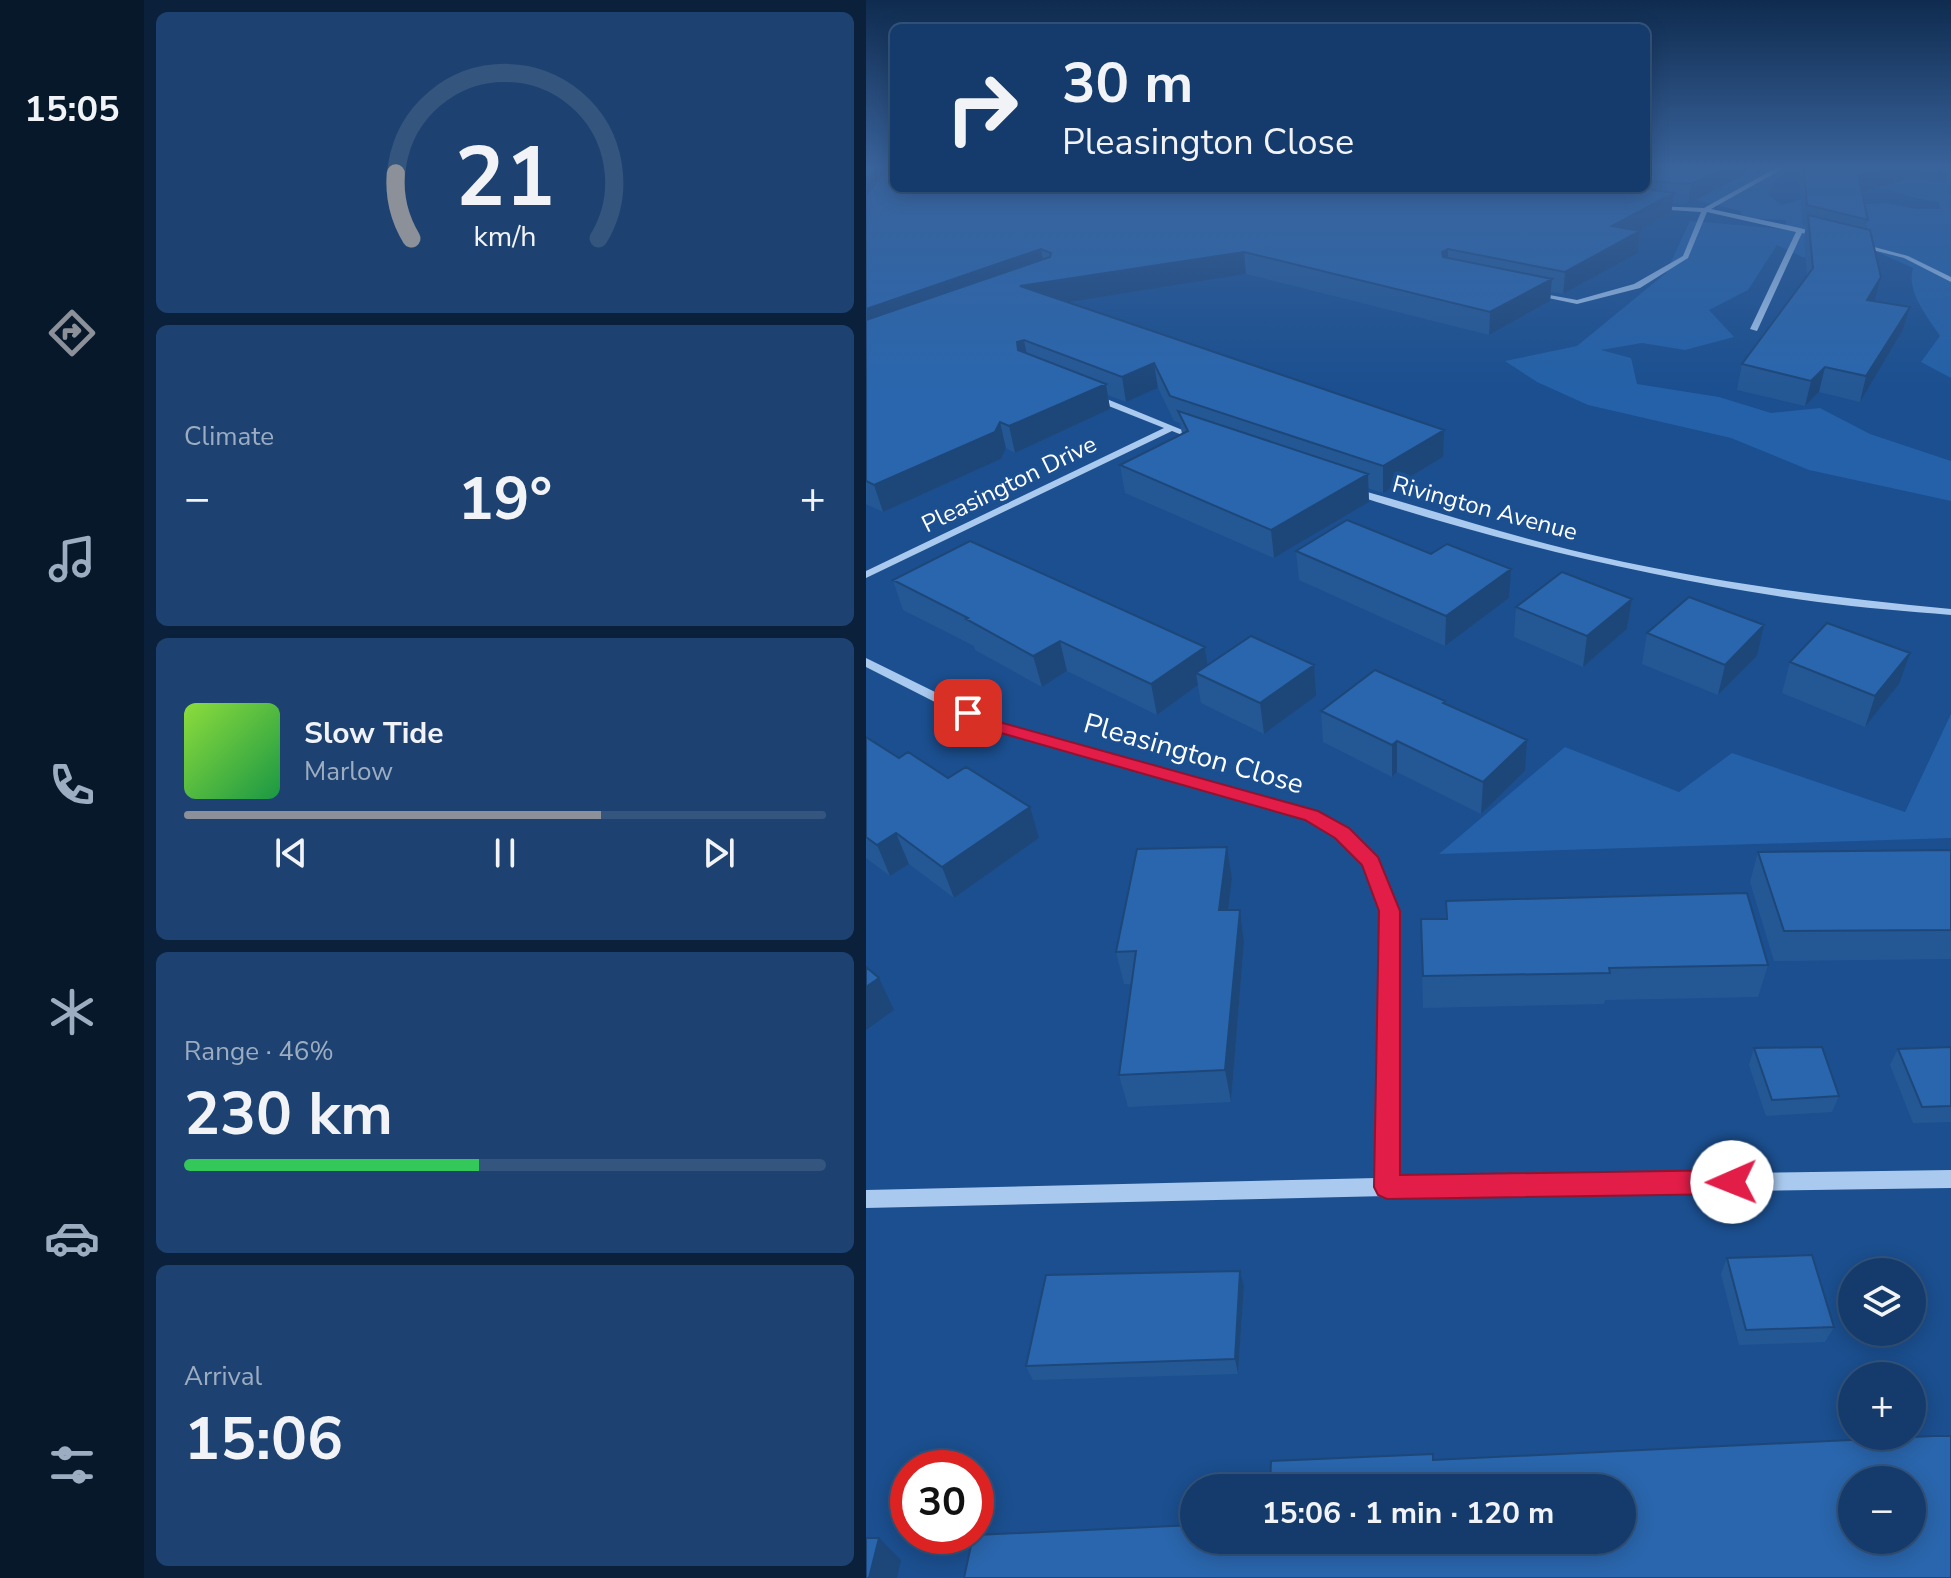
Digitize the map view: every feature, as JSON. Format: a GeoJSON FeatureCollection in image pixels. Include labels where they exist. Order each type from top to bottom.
{"type":"FeatureCollection","features":[{"type":"Feature","properties":{"kind":"street"},"geometry":{"type":"LineString","coordinates":[[1516,291],[1577,302],[1637,286],[1686,257],[1693,241]]}},
{"type":"Feature","properties":{"kind":"street"},"geometry":{"type":"LineString","coordinates":[[1754,329],[1795,241]]}},
{"type":"Feature","properties":{"kind":"street"},"geometry":{"type":"LineString","coordinates":[[1845,242],[1906,257],[1951,280]]}},
{"type":"Feature","properties":{"kind":"street"},"geometry":{"type":"LineString","coordinates":[[1085,394],[1213,444]]}},
{"type":"Feature","properties":{"kind":"street","name":"Pleasington Drive"},"geometry":{"type":"LineString","coordinates":[[866,575],[1170,429]]}},
{"type":"Feature","properties":{"kind":"street","name":"Rivington Avenue"},"geometry":{"type":"LineString","coordinates":[[1344,488],[1467,525],[1625,566],[1801,597],[1951,612]]}},
{"type":"Feature","properties":{"kind":"street","name":"Pleasington Close"},"geometry":{"type":"LineString","coordinates":[[866,662],[993,726],[1311,815],[1342,833],[1371,862],[1390,911],[1387,1187]]}},
{"type":"Feature","properties":{"kind":"street"},"geometry":{"type":"LineString","coordinates":[[866,1199],[1951,1179]]}},
{"type":"Feature","properties":{"kind":"shaded area"},"geometry":{"type":"Polygon","coordinates":[[[1681,241],[1951,241],[1951,378],[1921,362],[1940,336],[1915,295],[1913,268],[1866,247],[1831,256],[1802,257],[1777,245],[1748,290],[1709,310],[1734,337],[1685,350],[1642,343],[1601,350],[1631,358],[1637,384],[1719,397],[1771,413],[1820,408],[1870,434],[1951,461],[1951,501],[1809,470],[1731,438],[1588,405],[1537,382],[1505,361],[1577,346],[1666,273],[1681,241]]]}},
{"type":"Feature","properties":{"kind":"shaded area"},"geometry":{"type":"Polygon","coordinates":[[[1951,714],[1951,838],[1439,854],[1565,747],[1679,792],[1732,753],[1905,812],[1951,714]]]}},
{"type":"Feature","properties":{"kind":"building"},"geometry":{"type":"Polygon","coordinates":[[[866,241],[1622,241],[1565,272],[1448,249],[1442,252],[1443,257],[1552,279],[1490,312],[1244,252],[1020,286],[1444,430],[1383,466],[1170,396],[1154,363],[1122,377],[1024,340],[1017,342],[1018,350],[1106,384],[1009,426],[1000,422],[995,432],[874,485],[866,481],[866,320],[1050,257],[1051,253],[1041,249],[866,309],[866,241]]]}},
{"type":"Feature","properties":{"kind":"building"},"geometry":{"type":"Polygon","coordinates":[[[1810,241],[1872,241],[1881,277],[1867,300],[1910,307],[1866,376],[1825,367],[1811,381],[1742,364],[1813,268],[1810,241]]]}},
{"type":"Feature","properties":{"kind":"building"},"geometry":{"type":"Polygon","coordinates":[[[1178,411],[1368,474],[1271,530],[1120,465],[1188,431],[1178,411]]]}},
{"type":"Feature","properties":{"kind":"building"},"geometry":{"type":"Polygon","coordinates":[[[1347,520],[1431,554],[1447,544],[1511,569],[1446,616],[1296,551],[1347,520]]]}},
{"type":"Feature","properties":{"kind":"building"},"geometry":{"type":"Polygon","coordinates":[[[970,541],[1205,647],[1151,684],[1060,641],[1033,656],[893,580],[970,541]]]}},
{"type":"Feature","properties":{"kind":"building"},"geometry":{"type":"Polygon","coordinates":[[[1562,572],[1632,599],[1587,636],[1516,607],[1562,572]]]}},
{"type":"Feature","properties":{"kind":"building"},"geometry":{"type":"Polygon","coordinates":[[[1689,597],[1764,625],[1725,665],[1647,633],[1689,597]]]}},
{"type":"Feature","properties":{"kind":"building"},"geometry":{"type":"Polygon","coordinates":[[[1827,623],[1910,653],[1875,696],[1790,662],[1827,623]]]}},
{"type":"Feature","properties":{"kind":"building"},"geometry":{"type":"Polygon","coordinates":[[[1251,636],[1314,665],[1260,703],[1196,673],[1251,636]]]}},
{"type":"Feature","properties":{"kind":"building"},"geometry":{"type":"Polygon","coordinates":[[[1375,670],[1527,740],[1483,782],[1397,741],[1392,745],[1321,711],[1375,670]]]}},
{"type":"Feature","properties":{"kind":"building"},"geometry":{"type":"Polygon","coordinates":[[[866,737],[899,758],[908,752],[948,778],[966,767],[1030,807],[942,867],[896,833],[877,845],[866,837],[866,737]]]}},
{"type":"Feature","properties":{"kind":"building"},"geometry":{"type":"Polygon","coordinates":[[[1227,847],[1219,910],[1240,910],[1225,1070],[1119,1075],[1136,951],[1116,952],[1137,849],[1227,847]]]}},
{"type":"Feature","properties":{"kind":"building"},"geometry":{"type":"Polygon","coordinates":[[[1951,850],[1951,930],[1784,931],[1758,852],[1951,850]]]}},
{"type":"Feature","properties":{"kind":"building"},"geometry":{"type":"Polygon","coordinates":[[[1747,893],[1768,965],[1609,968],[1610,973],[1423,976],[1421,919],[1447,919],[1446,901],[1747,893]]]}},
{"type":"Feature","properties":{"kind":"building"},"geometry":{"type":"Polygon","coordinates":[[[866,967],[879,978],[866,987],[866,967]]]}},
{"type":"Feature","properties":{"kind":"building"},"geometry":{"type":"Polygon","coordinates":[[[1822,1047],[1839,1096],[1772,1100],[1754,1048],[1822,1047]]]}},
{"type":"Feature","properties":{"kind":"building"},"geometry":{"type":"Polygon","coordinates":[[[1951,1047],[1951,1106],[1922,1107],[1898,1049],[1951,1047]]]}},
{"type":"Feature","properties":{"kind":"building"},"geometry":{"type":"Polygon","coordinates":[[[1812,1255],[1834,1327],[1746,1330],[1727,1258],[1812,1255]]]}},
{"type":"Feature","properties":{"kind":"building"},"geometry":{"type":"Polygon","coordinates":[[[1240,1271],[1235,1359],[1026,1366],[1046,1275],[1240,1271]]]}},
{"type":"Feature","properties":{"kind":"building"},"geometry":{"type":"Polygon","coordinates":[[[1926,1436],[1951,1436],[1951,1578],[964,1578],[969,1554],[994,1554],[994,1534],[1180,1526],[1180,1554],[1636,1554],[1636,1474],[1271,1474],[1271,1461],[1433,1454],[1433,1460],[1838,1441],[1838,1450],[1926,1450],[1926,1436]]]}},
{"type":"Feature","properties":{"kind":"building"},"geometry":{"type":"Polygon","coordinates":[[[866,1538],[879,1538],[869,1578],[866,1578],[866,1538]]]}},
{"type":"Feature","properties":{"kind":"route"},"geometry":{"type":"LineString","coordinates":[[968,713],[993,726],[1311,815],[1342,833],[1371,862],[1390,911],[1387,1187],[1732,1182]]}}]}
